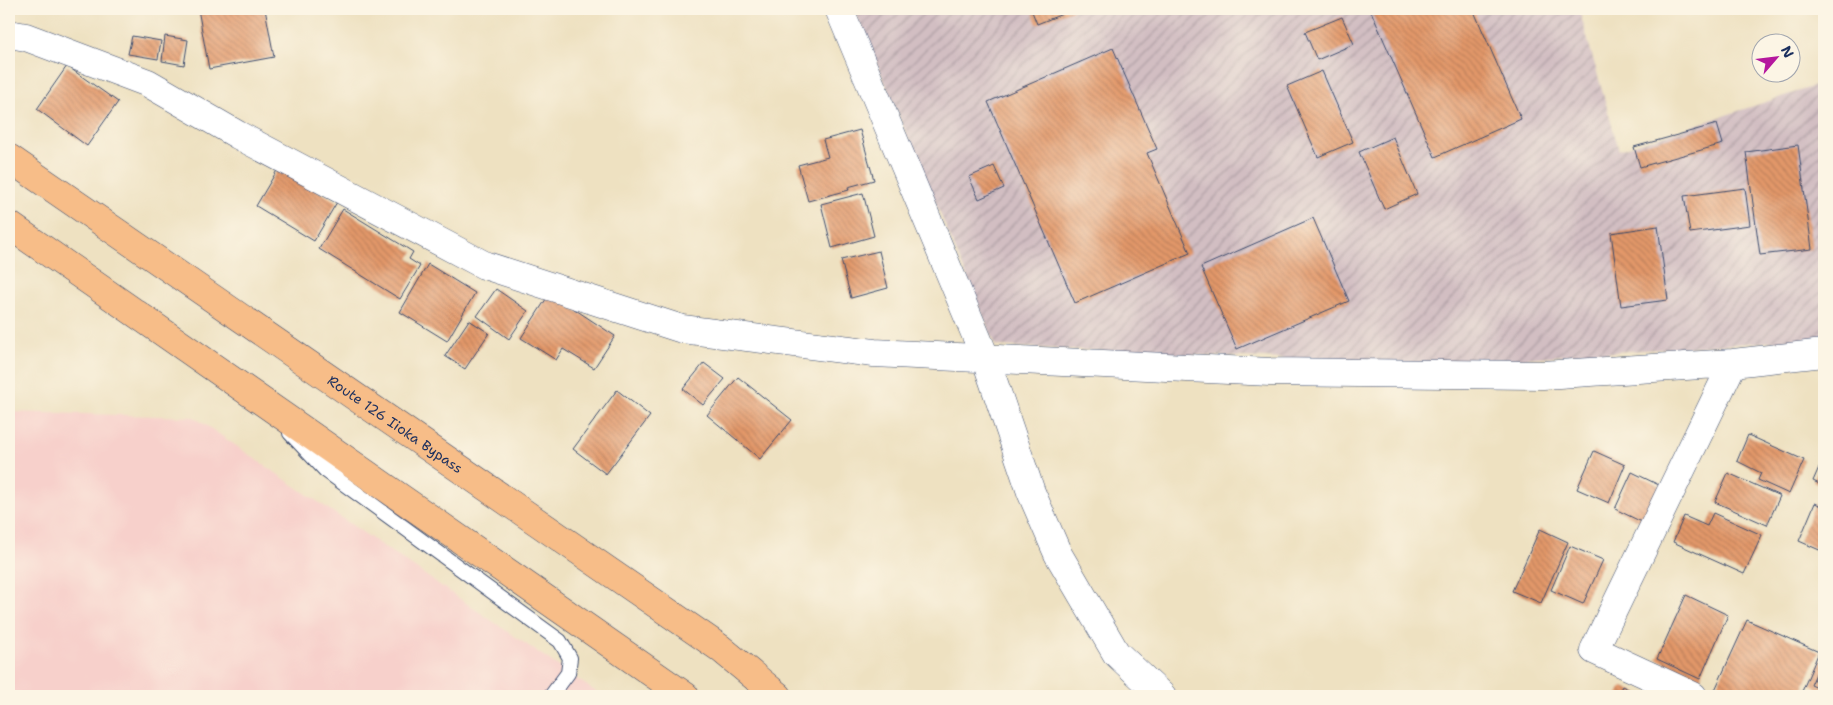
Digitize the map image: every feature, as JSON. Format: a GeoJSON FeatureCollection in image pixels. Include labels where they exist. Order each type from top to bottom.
{"type":"FeatureCollection","features":[{"type":"Feature","properties":{"kind":"highway","name":"Route 126 Iioka Bypass"},"geometry":{"type":"LineString","coordinates":[[9,158],[720,648],[778,696]]}},
{"type":"Feature","properties":{"kind":"highway"},"geometry":{"type":"LineString","coordinates":[[9,225],[685,696]]}},
{"type":"Feature","properties":{"kind":"street"},"geometry":{"type":"LineString","coordinates":[[839,9],[985,357],[1031,492],[1058,554],[1116,653],[1162,696]]}},
{"type":"Feature","properties":{"kind":"street"},"geometry":{"type":"LineString","coordinates":[[9,34],[26,37],[148,83],[238,135],[484,264],[682,329],[874,353],[1270,372],[1543,375],[1732,363],[1824,353]]}},
{"type":"Feature","properties":{"kind":"street"},"geometry":{"type":"LineString","coordinates":[[1693,696],[1594,650],[1732,363]]}},
{"type":"Feature","properties":{"kind":"lane"},"geometry":{"type":"LineString","coordinates":[[256,397],[325,470],[560,642],[570,658],[568,673],[551,696]]}},
{"type":"Feature","properties":{"kind":"shaded area"},"geometry":{"type":"Polygon","coordinates":[[[854,9],[1579,9],[1619,150],[1824,83],[1824,338],[1418,365],[996,346],[854,9]]]}},
{"type":"Feature","properties":{"kind":"shaded area"},"geometry":{"type":"Polygon","coordinates":[[[9,412],[194,417],[602,696],[9,696],[9,412]]]}},
{"type":"Feature","properties":{"kind":"building"},"geometry":{"type":"Polygon","coordinates":[[[198,9],[265,9],[274,57],[209,69],[198,9]]]}},
{"type":"Feature","properties":{"kind":"building"},"geometry":{"type":"Polygon","coordinates":[[[1031,9],[1075,9],[1037,24],[1031,9]]]}},
{"type":"Feature","properties":{"kind":"building"},"geometry":{"type":"Polygon","coordinates":[[[1370,9],[1473,9],[1521,119],[1435,157],[1370,9]]]}},
{"type":"Feature","properties":{"kind":"building"},"geometry":{"type":"Polygon","coordinates":[[[1342,17],[1354,44],[1317,60],[1305,32],[1342,17]]]}},
{"type":"Feature","properties":{"kind":"building"},"geometry":{"type":"Polygon","coordinates":[[[132,36],[161,41],[158,59],[128,54],[132,36]]]}},
{"type":"Feature","properties":{"kind":"building"},"geometry":{"type":"Polygon","coordinates":[[[165,36],[188,40],[184,65],[162,61],[165,36]]]}},
{"type":"Feature","properties":{"kind":"building"},"geometry":{"type":"Polygon","coordinates":[[[1113,48],[1157,149],[1147,153],[1190,253],[1075,303],[988,102],[1113,48]]]}},
{"type":"Feature","properties":{"kind":"building"},"geometry":{"type":"Polygon","coordinates":[[[67,66],[118,102],[87,146],[37,109],[67,66]]]}},
{"type":"Feature","properties":{"kind":"building"},"geometry":{"type":"Polygon","coordinates":[[[1322,71],[1353,142],[1318,157],[1287,86],[1322,71]]]}},
{"type":"Feature","properties":{"kind":"building"},"geometry":{"type":"Polygon","coordinates":[[[1717,124],[1723,144],[1640,167],[1634,147],[1717,124]]]}},
{"type":"Feature","properties":{"kind":"building"},"geometry":{"type":"Polygon","coordinates":[[[860,130],[874,180],[848,187],[849,190],[808,201],[798,165],[828,157],[823,140],[860,130]]]}},
{"type":"Feature","properties":{"kind":"building"},"geometry":{"type":"Polygon","coordinates":[[[1393,137],[1417,194],[1384,209],[1359,152],[1393,137]]]}},
{"type":"Feature","properties":{"kind":"building"},"geometry":{"type":"Polygon","coordinates":[[[1798,145],[1812,249],[1760,255],[1746,152],[1798,145]]]}},
{"type":"Feature","properties":{"kind":"building"},"geometry":{"type":"Polygon","coordinates":[[[994,166],[1004,188],[979,199],[969,177],[994,166]]]}},
{"type":"Feature","properties":{"kind":"building"},"geometry":{"type":"Polygon","coordinates":[[[279,167],[337,202],[314,241],[256,206],[279,167]]]}},
{"type":"Feature","properties":{"kind":"building"},"geometry":{"type":"Polygon","coordinates":[[[1745,188],[1750,225],[1690,233],[1684,196],[1745,188]]]}},
{"type":"Feature","properties":{"kind":"building"},"geometry":{"type":"Polygon","coordinates":[[[863,193],[874,236],[832,248],[821,204],[863,193]]]}},
{"type":"Feature","properties":{"kind":"building"},"geometry":{"type":"Polygon","coordinates":[[[343,209],[413,252],[409,259],[420,266],[400,299],[319,249],[343,209]]]}},
{"type":"Feature","properties":{"kind":"building"},"geometry":{"type":"Polygon","coordinates":[[[1313,218],[1349,301],[1237,349],[1201,267],[1313,218]]]}},
{"type":"Feature","properties":{"kind":"building"},"geometry":{"type":"Polygon","coordinates":[[[1658,226],[1668,300],[1621,306],[1611,233],[1658,226]]]}},
{"type":"Feature","properties":{"kind":"building"},"geometry":{"type":"Polygon","coordinates":[[[879,251],[888,288],[851,298],[841,260],[879,251]]]}},
{"type":"Feature","properties":{"kind":"building"},"geometry":{"type":"Polygon","coordinates":[[[428,264],[475,293],[447,341],[400,312],[428,264]]]}},
{"type":"Feature","properties":{"kind":"building"},"geometry":{"type":"Polygon","coordinates":[[[496,289],[528,311],[509,339],[477,316],[496,289]]]}},
{"type":"Feature","properties":{"kind":"building"},"geometry":{"type":"Polygon","coordinates":[[[550,293],[615,336],[594,368],[563,349],[556,360],[521,338],[550,293]]]}},
{"type":"Feature","properties":{"kind":"building"},"geometry":{"type":"Polygon","coordinates":[[[469,320],[489,333],[465,369],[445,356],[469,320]]]}},
{"type":"Feature","properties":{"kind":"building"},"geometry":{"type":"Polygon","coordinates":[[[704,363],[725,379],[703,405],[683,389],[704,363]]]}},
{"type":"Feature","properties":{"kind":"building"},"geometry":{"type":"Polygon","coordinates":[[[738,377],[792,420],[760,459],[707,415],[738,377]]]}},
{"type":"Feature","properties":{"kind":"building"},"geometry":{"type":"Polygon","coordinates":[[[617,390],[650,416],[606,474],[573,449],[617,390]]]}},
{"type":"Feature","properties":{"kind":"building"},"geometry":{"type":"Polygon","coordinates":[[[1748,435],[1804,460],[1789,494],[1758,480],[1761,473],[1737,461],[1748,435]]]}},
{"type":"Feature","properties":{"kind":"building"},"geometry":{"type":"Polygon","coordinates":[[[1594,451],[1625,465],[1609,503],[1577,489],[1594,451]]]}},
{"type":"Feature","properties":{"kind":"building"},"geometry":{"type":"Polygon","coordinates":[[[1824,456],[1824,486],[1813,481],[1824,456]]]}},
{"type":"Feature","properties":{"kind":"building"},"geometry":{"type":"Polygon","coordinates":[[[1632,472],[1661,486],[1644,523],[1615,509],[1632,472]]]}},
{"type":"Feature","properties":{"kind":"building"},"geometry":{"type":"Polygon","coordinates":[[[1728,473],[1780,496],[1767,525],[1715,502],[1728,473]]]}},
{"type":"Feature","properties":{"kind":"building"},"geometry":{"type":"Polygon","coordinates":[[[1815,503],[1824,507],[1824,552],[1799,541],[1815,503]]]}},
{"type":"Feature","properties":{"kind":"building"},"geometry":{"type":"Polygon","coordinates":[[[1713,513],[1762,535],[1744,574],[1673,542],[1684,516],[1707,526],[1713,513]]]}},
{"type":"Feature","properties":{"kind":"building"},"geometry":{"type":"Polygon","coordinates":[[[1540,529],[1568,542],[1541,603],[1512,591],[1540,529]]]}},
{"type":"Feature","properties":{"kind":"building"},"geometry":{"type":"Polygon","coordinates":[[[1570,546],[1603,560],[1583,604],[1551,590],[1570,546]]]}},
{"type":"Feature","properties":{"kind":"building"},"geometry":{"type":"Polygon","coordinates":[[[1686,595],[1728,615],[1700,679],[1657,659],[1686,595]]]}},
{"type":"Feature","properties":{"kind":"building"},"geometry":{"type":"Polygon","coordinates":[[[1747,620],[1819,652],[1800,696],[1723,696],[1714,692],[1747,620]]]}},
{"type":"Feature","properties":{"kind":"building"},"geometry":{"type":"Polygon","coordinates":[[[1824,655],[1824,691],[1811,685],[1824,655]]]}},
{"type":"Feature","properties":{"kind":"building"},"geometry":{"type":"Polygon","coordinates":[[[1622,686],[1643,696],[1617,696],[1622,686]]]}}]}
